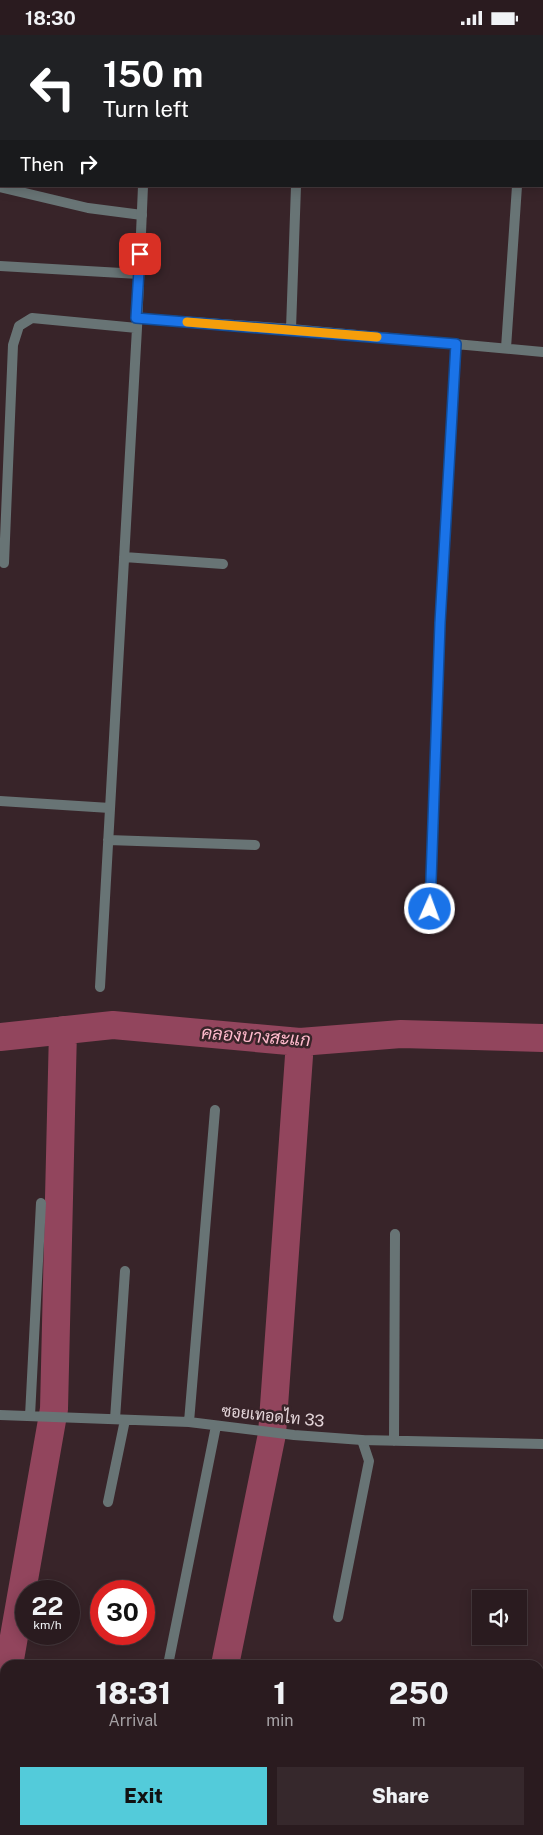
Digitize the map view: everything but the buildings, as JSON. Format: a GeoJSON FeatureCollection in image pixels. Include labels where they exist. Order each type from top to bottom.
{"type":"FeatureCollection","features":[{"type":"Feature","properties":{"kind":"street"},"geometry":{"type":"LineString","coordinates":[[0,187],[88,208],[142,215]]}},
{"type":"Feature","properties":{"kind":"street"},"geometry":{"type":"LineString","coordinates":[[100,987],[143,187]]}},
{"type":"Feature","properties":{"kind":"street"},"geometry":{"type":"LineString","coordinates":[[291,329],[296,187]]}},
{"type":"Feature","properties":{"kind":"street"},"geometry":{"type":"LineString","coordinates":[[506,348],[518,187]]}},
{"type":"Feature","properties":{"kind":"street"},"geometry":{"type":"LineString","coordinates":[[0,266],[139,274]]}},
{"type":"Feature","properties":{"kind":"street"},"geometry":{"type":"LineString","coordinates":[[4,563],[14,345],[19,326],[32,318],[291,329],[543,351]]}},
{"type":"Feature","properties":{"kind":"street"},"geometry":{"type":"LineString","coordinates":[[430,909],[440,623],[456,344]]}},
{"type":"Feature","properties":{"kind":"street"},"geometry":{"type":"LineString","coordinates":[[124,557],[223,564]]}},
{"type":"Feature","properties":{"kind":"street"},"geometry":{"type":"LineString","coordinates":[[0,801],[110,808]]}},
{"type":"Feature","properties":{"kind":"street"},"geometry":{"type":"LineString","coordinates":[[108,840],[254,845]]}},
{"type":"Feature","properties":{"kind":"street"},"geometry":{"type":"LineString","coordinates":[[189,1422],[215,1111]]}},
{"type":"Feature","properties":{"kind":"street"},"geometry":{"type":"LineString","coordinates":[[30,1416],[41,1203]]}},
{"type":"Feature","properties":{"kind":"street"},"geometry":{"type":"LineString","coordinates":[[394,1441],[396,1234]]}},
{"type":"Feature","properties":{"kind":"street"},"geometry":{"type":"LineString","coordinates":[[108,1502],[120,1419],[125,1271]]}},
{"type":"Feature","properties":{"kind":"street","name":"ซอยเทอดไท 33"},"geometry":{"type":"LineString","coordinates":[[0,1415],[189,1422],[294,1435],[362,1440],[543,1443]]}},
{"type":"Feature","properties":{"kind":"street"},"geometry":{"type":"LineString","coordinates":[[169,1660],[216,1426]]}},
{"type":"Feature","properties":{"kind":"street"},"geometry":{"type":"LineString","coordinates":[[338,1617],[369,1461],[362,1440]]}},
{"type":"Feature","properties":{"kind":"waterway","name":"คลองบางสะแก"},"geometry":{"type":"LineString","coordinates":[[0,1037],[113,1025],[300,1042],[401,1034],[543,1038]]}},
{"type":"Feature","properties":{"kind":"waterway"},"geometry":{"type":"LineString","coordinates":[[10,1660],[54,1409],[63,1030]]}},
{"type":"Feature","properties":{"kind":"waterway"},"geometry":{"type":"LineString","coordinates":[[226,1660],[272,1434],[300,1042]]}},
{"type":"Feature","properties":{"kind":"slow traffic"},"geometry":{"type":"LineString","coordinates":[[187,322],[377,337]]}},
{"type":"Feature","properties":{"kind":"route"},"geometry":{"type":"LineString","coordinates":[[140,254],[136,318],[291,329],[456,344],[440,623],[430,909]]}}]}
